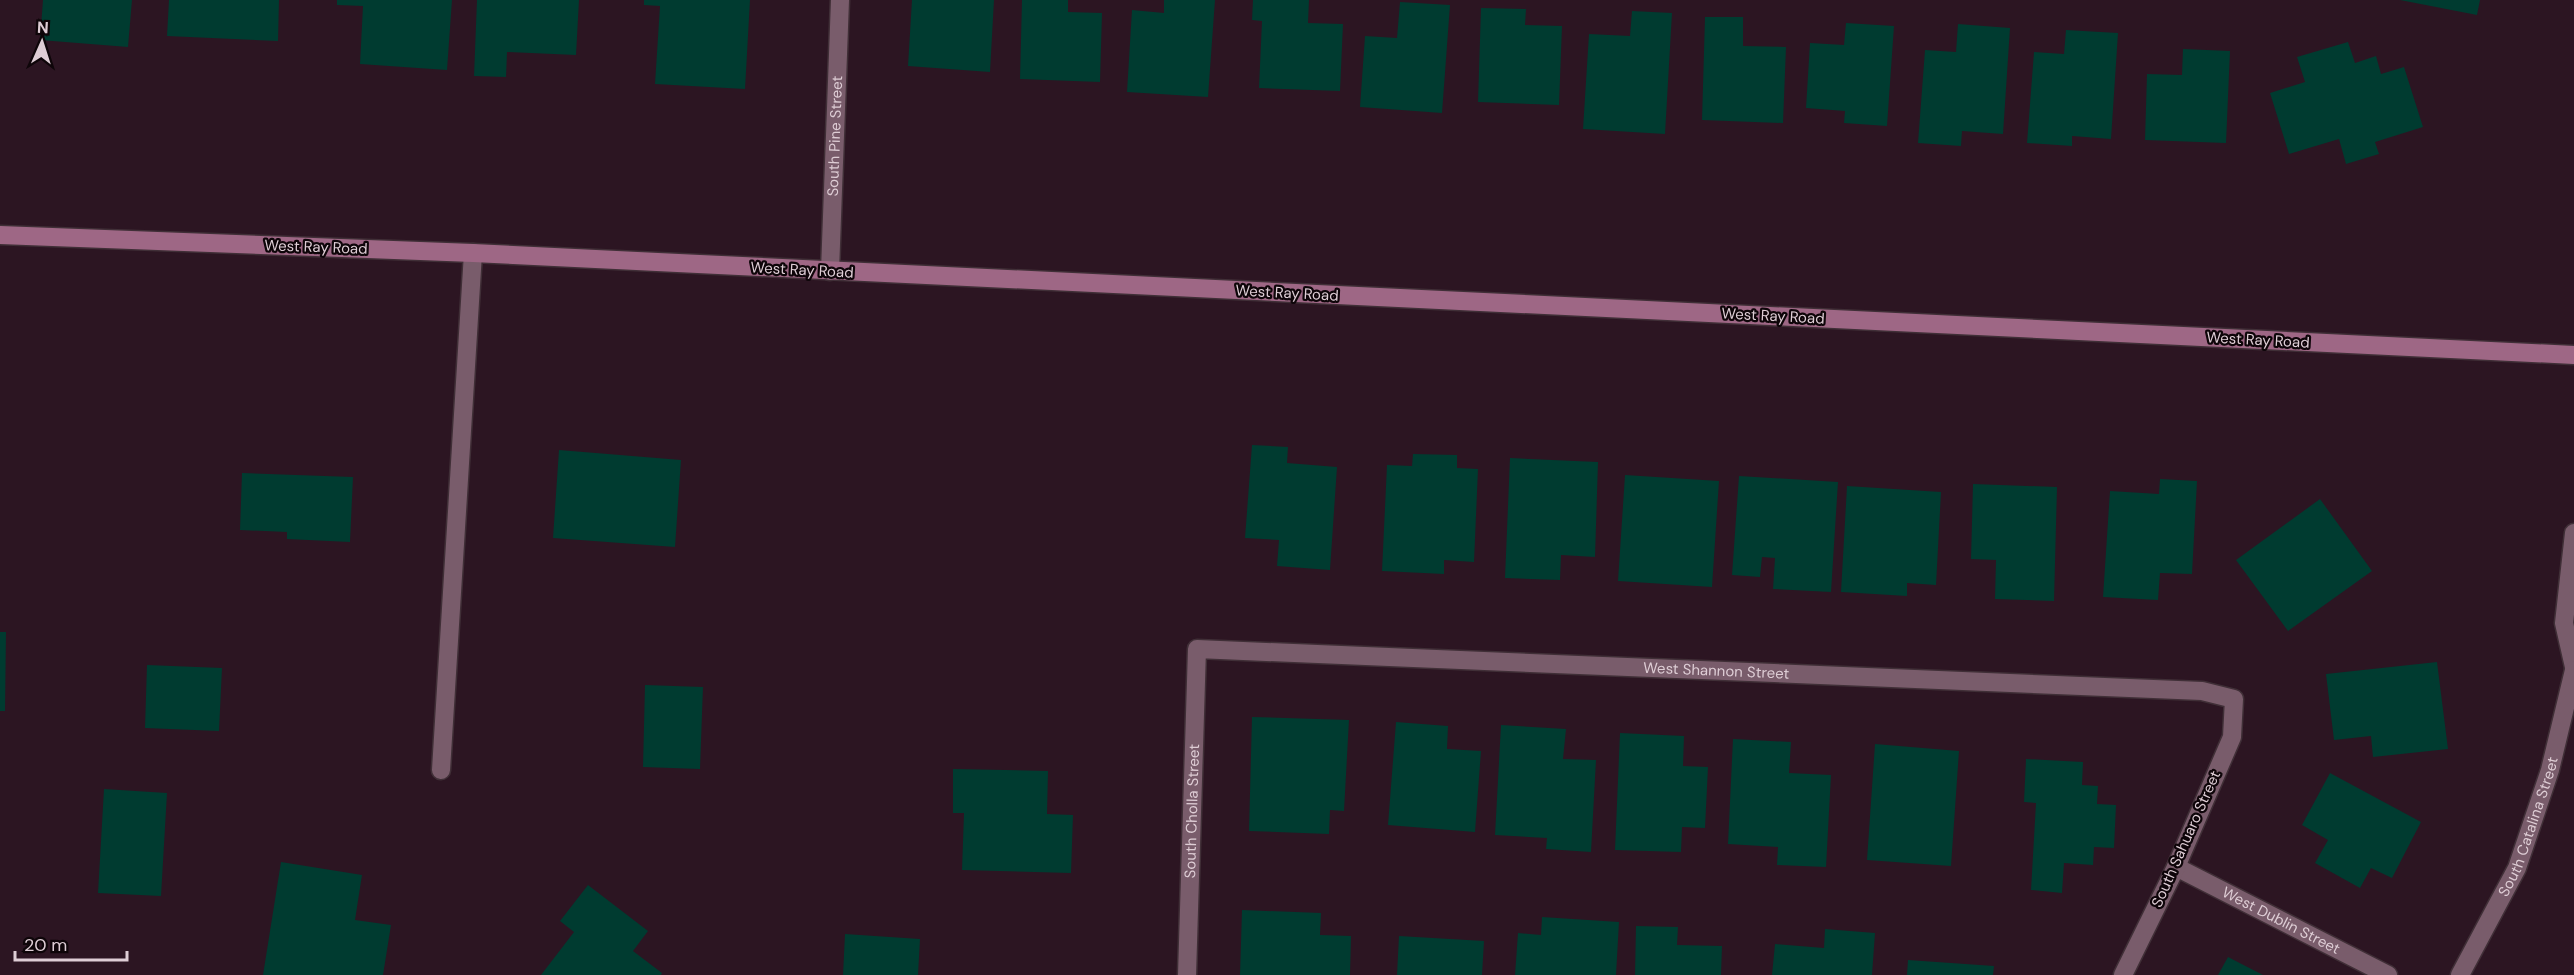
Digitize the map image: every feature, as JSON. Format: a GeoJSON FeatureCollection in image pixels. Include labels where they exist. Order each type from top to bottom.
{"type":"FeatureCollection","features":[{"type":"Feature","properties":{"kind":"main road","name":"West Ray Road"},"geometry":{"type":"LineString","coordinates":[[0,235],[473,254],[2574,355]]}},
{"type":"Feature","properties":{"kind":"street","name":"South Pine Street"},"geometry":{"type":"LineString","coordinates":[[830,271],[840,0]]}},
{"type":"Feature","properties":{"kind":"street"},"geometry":{"type":"LineString","coordinates":[[441,770],[473,254]]}},
{"type":"Feature","properties":{"kind":"street","name":"South Catalina Street"},"geometry":{"type":"LineString","coordinates":[[2460,975],[2517,868],[2550,770],[2574,669],[2564,622],[2574,533]]}},
{"type":"Feature","properties":{"kind":"street","name":"West Shannon Street"},"geometry":{"type":"LineString","coordinates":[[1197,649],[2202,691],[2234,699]]}},
{"type":"Feature","properties":{"kind":"street","name":"South Cholla Street"},"geometry":{"type":"LineString","coordinates":[[1186,975],[1197,649]]}},
{"type":"Feature","properties":{"kind":"street","name":"South Sahuaro Street"},"geometry":{"type":"LineString","coordinates":[[2122,975],[2176,867],[2232,737],[2234,699]]}},
{"type":"Feature","properties":{"kind":"street","name":"West Dublin Street"},"geometry":{"type":"LineString","coordinates":[[2176,867],[2388,975]]}},
{"type":"Feature","properties":{"kind":"building"},"geometry":{"type":"Polygon","coordinates":[[[43,0],[132,0],[128,47],[40,40],[43,0]]]}},
{"type":"Feature","properties":{"kind":"building"},"geometry":{"type":"Polygon","coordinates":[[[169,0],[279,0],[278,41],[167,36],[169,0]]]}},
{"type":"Feature","properties":{"kind":"building"},"geometry":{"type":"Polygon","coordinates":[[[337,0],[452,0],[447,70],[360,64],[363,6],[337,5],[337,0]]]}},
{"type":"Feature","properties":{"kind":"building"},"geometry":{"type":"Polygon","coordinates":[[[477,0],[579,0],[576,55],[507,52],[506,77],[474,76],[477,0]]]}},
{"type":"Feature","properties":{"kind":"building"},"geometry":{"type":"Polygon","coordinates":[[[644,0],[750,0],[745,89],[655,84],[660,6],[644,5],[644,0]]]}},
{"type":"Feature","properties":{"kind":"building"},"geometry":{"type":"Polygon","coordinates":[[[912,0],[994,0],[990,72],[908,66],[912,0]]]}},
{"type":"Feature","properties":{"kind":"building"},"geometry":{"type":"Polygon","coordinates":[[[1022,0],[1068,0],[1068,12],[1102,13],[1100,82],[1020,79],[1022,0]]]}},
{"type":"Feature","properties":{"kind":"building"},"geometry":{"type":"Polygon","coordinates":[[[1164,0],[1215,0],[1208,97],[1127,92],[1132,10],[1164,13],[1164,0]]]}},
{"type":"Feature","properties":{"kind":"building"},"geometry":{"type":"Polygon","coordinates":[[[1253,0],[1309,0],[1308,23],[1343,24],[1340,91],[1259,88],[1262,21],[1252,20],[1253,0]]]}},
{"type":"Feature","properties":{"kind":"building"},"geometry":{"type":"Polygon","coordinates":[[[2400,0],[2480,0],[2477,15],[2400,0]]]}},
{"type":"Feature","properties":{"kind":"building"},"geometry":{"type":"Polygon","coordinates":[[[1400,2],[1450,5],[1442,113],[1360,107],[1365,36],[1397,38],[1400,2]]]}},
{"type":"Feature","properties":{"kind":"building"},"geometry":{"type":"Polygon","coordinates":[[[1481,8],[1526,9],[1525,25],[1562,26],[1559,105],[1478,102],[1481,8]]]}},
{"type":"Feature","properties":{"kind":"building"},"geometry":{"type":"Polygon","coordinates":[[[1632,11],[1672,13],[1665,134],[1583,129],[1589,34],[1630,36],[1632,11]]]}},
{"type":"Feature","properties":{"kind":"building"},"geometry":{"type":"Polygon","coordinates":[[[1705,17],[1743,17],[1743,46],[1786,47],[1783,123],[1702,120],[1705,17]]]}},
{"type":"Feature","properties":{"kind":"building"},"geometry":{"type":"Polygon","coordinates":[[[1846,23],[1894,26],[1887,126],[1844,123],[1845,111],[1806,108],[1810,43],[1844,45],[1846,23]]]}},
{"type":"Feature","properties":{"kind":"building"},"geometry":{"type":"Polygon","coordinates":[[[1958,24],[2010,28],[2003,134],[1962,131],[1961,146],[1918,143],[1925,50],[1956,52],[1958,24]]]}},
{"type":"Feature","properties":{"kind":"building"},"geometry":{"type":"Polygon","coordinates":[[[2066,30],[2118,33],[2111,139],[2072,136],[2072,146],[2027,143],[2034,52],[2064,54],[2066,30]]]}},
{"type":"Feature","properties":{"kind":"building"},"geometry":{"type":"Polygon","coordinates":[[[2348,42],[2355,63],[2376,56],[2381,74],[2404,67],[2423,127],[2375,142],[2379,154],[2346,164],[2339,139],[2289,154],[2270,93],[2305,82],[2297,57],[2348,42]]]}},
{"type":"Feature","properties":{"kind":"building"},"geometry":{"type":"Polygon","coordinates":[[[2183,49],[2230,51],[2226,143],[2145,140],[2147,74],[2182,75],[2183,49]]]}},
{"type":"Feature","properties":{"kind":"building"},"geometry":{"type":"Polygon","coordinates":[[[1252,445],[1288,447],[1287,463],[1337,467],[1330,570],[1277,566],[1279,540],[1245,538],[1252,445]]]}},
{"type":"Feature","properties":{"kind":"building"},"geometry":{"type":"Polygon","coordinates":[[[559,450],[681,460],[675,547],[553,538],[559,450]]]}},
{"type":"Feature","properties":{"kind":"building"},"geometry":{"type":"Polygon","coordinates":[[[1413,454],[1457,455],[1457,468],[1478,469],[1474,562],[1444,560],[1444,574],[1382,571],[1387,465],[1412,466],[1413,454]]]}},
{"type":"Feature","properties":{"kind":"building"},"geometry":{"type":"Polygon","coordinates":[[[1510,458],[1598,462],[1595,557],[1561,555],[1560,580],[1505,578],[1510,458]]]}},
{"type":"Feature","properties":{"kind":"building"},"geometry":{"type":"Polygon","coordinates":[[[242,473],[353,477],[350,542],[287,539],[287,532],[240,530],[242,473]]]}},
{"type":"Feature","properties":{"kind":"building"},"geometry":{"type":"Polygon","coordinates":[[[1625,475],[1719,481],[1712,587],[1618,581],[1625,475]]]}},
{"type":"Feature","properties":{"kind":"building"},"geometry":{"type":"Polygon","coordinates":[[[1739,476],[1838,482],[1831,592],[1773,589],[1775,558],[1762,557],[1760,577],[1732,575],[1739,476]]]}},
{"type":"Feature","properties":{"kind":"building"},"geometry":{"type":"Polygon","coordinates":[[[2160,479],[2197,481],[2192,574],[2160,573],[2158,600],[2103,597],[2110,491],[2159,494],[2160,479]]]}},
{"type":"Feature","properties":{"kind":"building"},"geometry":{"type":"Polygon","coordinates":[[[1973,484],[2057,487],[2054,601],[1995,599],[1996,560],[1971,559],[1973,484]]]}},
{"type":"Feature","properties":{"kind":"building"},"geometry":{"type":"Polygon","coordinates":[[[1847,486],[1941,492],[1936,585],[1907,583],[1907,596],[1841,592],[1847,486]]]}},
{"type":"Feature","properties":{"kind":"building"},"geometry":{"type":"Polygon","coordinates":[[[2320,499],[2372,571],[2288,631],[2236,560],[2320,499]]]}},
{"type":"Feature","properties":{"kind":"building"},"geometry":{"type":"Polygon","coordinates":[[[0,632],[6,632],[5,711],[0,711],[0,632]]]}},
{"type":"Feature","properties":{"kind":"building"},"geometry":{"type":"Polygon","coordinates":[[[2437,662],[2448,749],[2373,757],[2371,736],[2334,740],[2326,674],[2437,662]]]}},
{"type":"Feature","properties":{"kind":"building"},"geometry":{"type":"Polygon","coordinates":[[[147,665],[222,668],[219,731],[145,728],[147,665]]]}},
{"type":"Feature","properties":{"kind":"building"},"geometry":{"type":"Polygon","coordinates":[[[645,685],[703,687],[700,769],[643,767],[645,685]]]}},
{"type":"Feature","properties":{"kind":"building"},"geometry":{"type":"Polygon","coordinates":[[[1252,717],[1349,720],[1344,811],[1330,810],[1329,834],[1249,831],[1252,717]]]}},
{"type":"Feature","properties":{"kind":"building"},"geometry":{"type":"Polygon","coordinates":[[[1396,722],[1448,726],[1447,749],[1481,751],[1475,832],[1388,825],[1396,722]]]}},
{"type":"Feature","properties":{"kind":"building"},"geometry":{"type":"Polygon","coordinates":[[[1501,725],[1566,729],[1563,759],[1596,760],[1591,852],[1546,849],[1547,838],[1495,835],[1501,725]]]}},
{"type":"Feature","properties":{"kind":"building"},"geometry":{"type":"Polygon","coordinates":[[[1620,733],[1684,736],[1683,766],[1708,767],[1705,828],[1682,827],[1681,852],[1615,850],[1620,733]]]}},
{"type":"Feature","properties":{"kind":"building"},"geometry":{"type":"Polygon","coordinates":[[[1733,739],[1791,742],[1789,773],[1831,775],[1826,867],[1777,865],[1778,847],[1728,844],[1733,739]]]}},
{"type":"Feature","properties":{"kind":"building"},"geometry":{"type":"Polygon","coordinates":[[[1875,744],[1959,751],[1951,866],[1867,860],[1875,744]]]}},
{"type":"Feature","properties":{"kind":"building"},"geometry":{"type":"Polygon","coordinates":[[[2026,759],[2083,762],[2082,785],[2098,786],[2097,804],[2116,805],[2114,848],[2094,847],[2093,865],[2064,863],[2062,893],[2031,890],[2036,803],[2024,802],[2026,759]]]}},
{"type":"Feature","properties":{"kind":"building"},"geometry":{"type":"Polygon","coordinates":[[[953,769],[1048,771],[1047,814],[1073,815],[1071,873],[962,870],[964,813],[953,813],[953,769]]]}},
{"type":"Feature","properties":{"kind":"building"},"geometry":{"type":"Polygon","coordinates":[[[2330,773],[2421,822],[2392,878],[2371,868],[2360,888],[2315,863],[2328,840],[2302,825],[2330,773]]]}},
{"type":"Feature","properties":{"kind":"building"},"geometry":{"type":"Polygon","coordinates":[[[104,789],[167,793],[161,896],[98,893],[104,789]]]}},
{"type":"Feature","properties":{"kind":"building"},"geometry":{"type":"Polygon","coordinates":[[[281,862],[362,875],[355,920],[391,925],[383,975],[263,975],[281,862]]]}},
{"type":"Feature","properties":{"kind":"building"},"geometry":{"type":"Polygon","coordinates":[[[588,885],[648,931],[633,951],[662,973],[661,975],[541,975],[574,932],[560,921],[588,885]]]}},
{"type":"Feature","properties":{"kind":"building"},"geometry":{"type":"Polygon","coordinates":[[[1242,910],[1321,913],[1320,935],[1351,936],[1350,975],[1240,975],[1242,910]]]}},
{"type":"Feature","properties":{"kind":"building"},"geometry":{"type":"Polygon","coordinates":[[[1542,917],[1619,922],[1616,975],[1515,975],[1518,933],[1541,935],[1542,917]]]}},
{"type":"Feature","properties":{"kind":"building"},"geometry":{"type":"Polygon","coordinates":[[[1636,926],[1678,927],[1677,945],[1722,946],[1721,975],[1635,975],[1636,926]]]}},
{"type":"Feature","properties":{"kind":"building"},"geometry":{"type":"Polygon","coordinates":[[[1825,929],[1875,933],[1872,975],[1772,975],[1775,944],[1824,948],[1825,929]]]}},
{"type":"Feature","properties":{"kind":"building"},"geometry":{"type":"Polygon","coordinates":[[[845,934],[920,939],[918,975],[843,975],[845,934]]]}},
{"type":"Feature","properties":{"kind":"building"},"geometry":{"type":"Polygon","coordinates":[[[1399,936],[1484,941],[1482,975],[1397,975],[1399,936]]]}},
{"type":"Feature","properties":{"kind":"building"},"geometry":{"type":"Polygon","coordinates":[[[2228,957],[2263,975],[2218,975],[2228,957]]]}},
{"type":"Feature","properties":{"kind":"building"},"geometry":{"type":"Polygon","coordinates":[[[1908,960],[1994,966],[1993,975],[1907,975],[1908,960]]]}}]}
